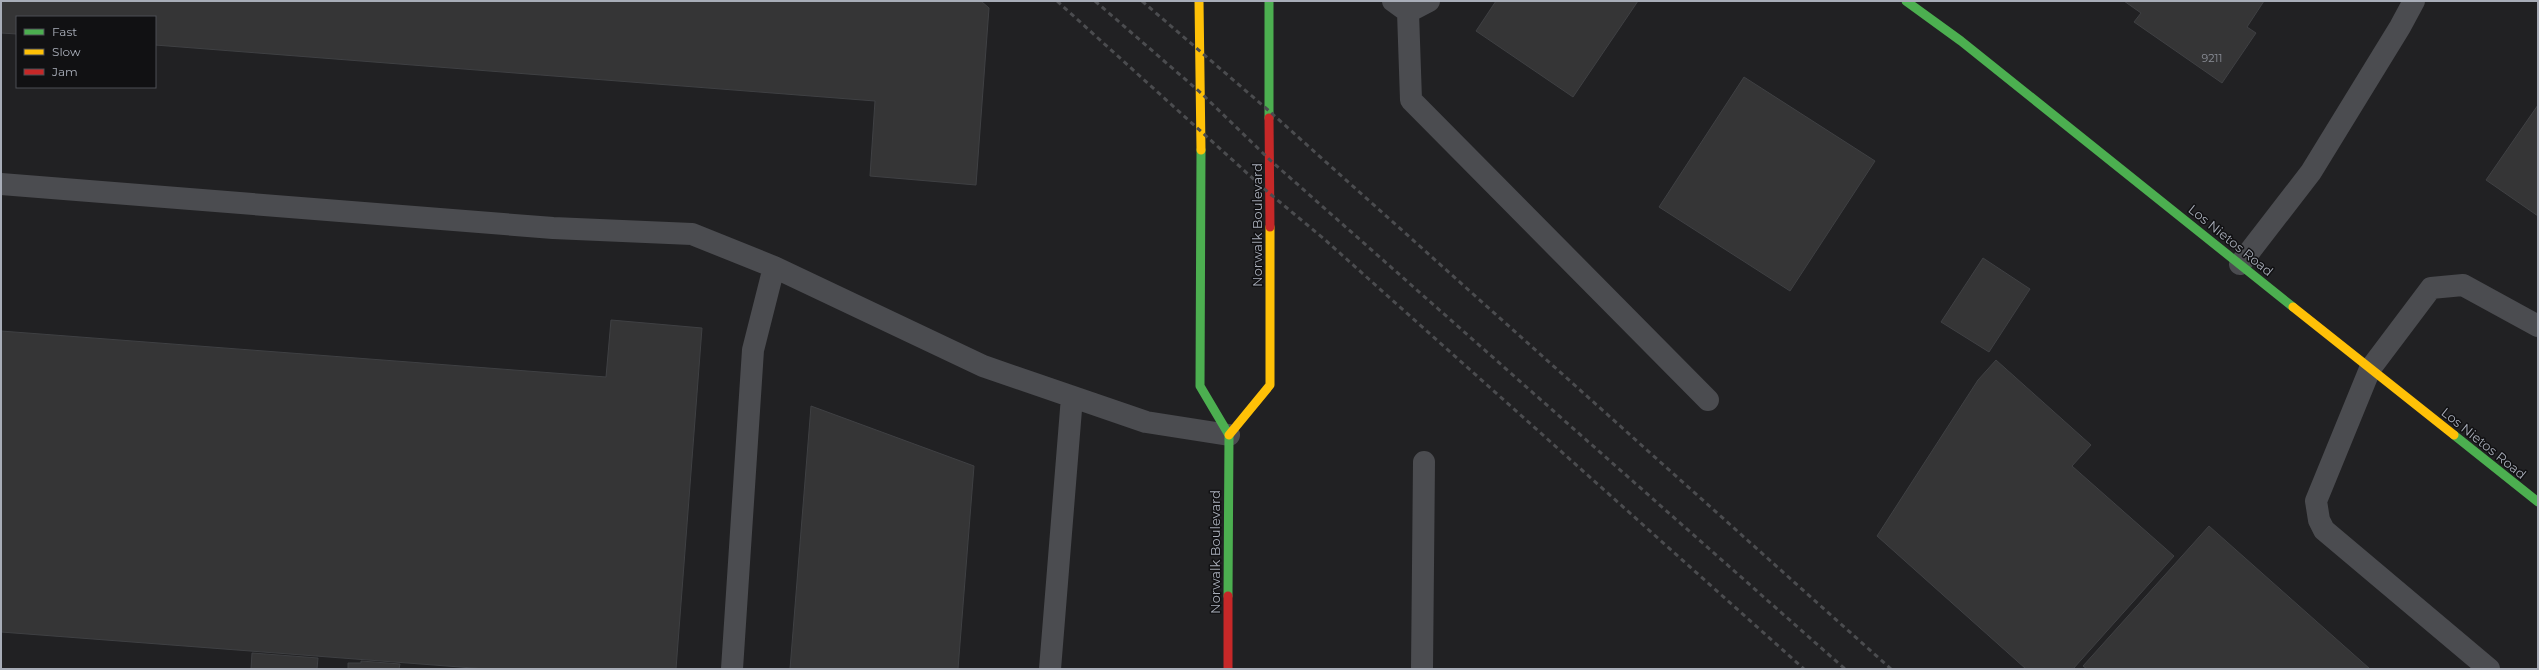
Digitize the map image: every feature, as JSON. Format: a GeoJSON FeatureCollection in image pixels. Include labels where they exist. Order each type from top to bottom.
{"type":"FeatureCollection","features":[{"type":"Feature","properties":{"kind":"main road"},"geometry":{"type":"LineString","coordinates":[[1199,1],[1201,86],[1200,386],[1229,435]]}},
{"type":"Feature","properties":{"kind":"main road","name":"Norwalk Boulevard"},"geometry":{"type":"LineString","coordinates":[[1228,669],[1229,435],[1270,385],[1268,1]]}},
{"type":"Feature","properties":{"kind":"main road","name":"Los Nietos Road"},"geometry":{"type":"LineString","coordinates":[[1906,1],[1961,41],[2538,502]]}},
{"type":"Feature","properties":{"kind":"lane"},"geometry":{"type":"LineString","coordinates":[[1429,1],[1401,7],[1410,100],[1708,400]]}},
{"type":"Feature","properties":{"kind":"lane"},"geometry":{"type":"LineString","coordinates":[[2240,264],[2312,172],[2400,27],[2414,1]]}},
{"type":"Feature","properties":{"kind":"lane"},"geometry":{"type":"LineString","coordinates":[[1,184],[553,228],[692,234],[774,268],[983,366],[1146,422],[1229,435]]}},
{"type":"Feature","properties":{"kind":"lane"},"geometry":{"type":"LineString","coordinates":[[732,669],[753,350],[774,268]]}},
{"type":"Feature","properties":{"kind":"lane"},"geometry":{"type":"LineString","coordinates":[[2489,669],[2324,530],[2319,520],[2316,501],[2370,369],[2431,288],[2463,285],[2538,326]]}},
{"type":"Feature","properties":{"kind":"lane"},"geometry":{"type":"LineString","coordinates":[[1050,669],[1072,396]]}},
{"type":"Feature","properties":{"kind":"lane"},"geometry":{"type":"LineString","coordinates":[[1422,669],[1424,462]]}},
{"type":"Feature","properties":{"kind":"shaded area"},"geometry":{"type":"Polygon","coordinates":[[[1,1],[2538,1],[2538,669],[1,669],[1,1]]]}},
{"type":"Feature","properties":{"kind":"building"},"geometry":{"type":"Polygon","coordinates":[[[1,1],[981,1],[989,8],[976,185],[870,176],[875,101],[156,45],[156,16],[16,16],[16,34],[1,33],[1,1]]]}},
{"type":"Feature","properties":{"kind":"building"},"geometry":{"type":"Polygon","coordinates":[[[1496,1],[1638,1],[1573,97],[1476,31],[1496,1]]]}},
{"type":"Feature","properties":{"kind":"building"},"geometry":{"type":"Polygon","coordinates":[[[2124,1],[2264,1],[2247,27],[2256,33],[2222,83],[2134,22],[2141,13],[2124,1]]]}},
{"type":"Feature","properties":{"kind":"building"},"geometry":{"type":"Polygon","coordinates":[[[1744,77],[1875,161],[1790,291],[1659,207],[1744,77]]]}},
{"type":"Feature","properties":{"kind":"building"},"geometry":{"type":"Polygon","coordinates":[[[2538,105],[2538,216],[2486,180],[2538,105]]]}},
{"type":"Feature","properties":{"kind":"building"},"geometry":{"type":"Polygon","coordinates":[[[1983,258],[2030,289],[1989,352],[1941,322],[1983,258]]]}},
{"type":"Feature","properties":{"kind":"building"},"geometry":{"type":"Polygon","coordinates":[[[611,320],[702,328],[676,669],[486,669],[1,632],[1,331],[606,377],[611,320]]]}},
{"type":"Feature","properties":{"kind":"building"},"geometry":{"type":"Polygon","coordinates":[[[1996,360],[2091,445],[2072,466],[2174,556],[2073,669],[2026,669],[1877,536],[1978,380],[1996,360]]]}},
{"type":"Feature","properties":{"kind":"building"},"geometry":{"type":"Polygon","coordinates":[[[811,406],[974,466],[958,669],[790,669],[811,406]]]}},
{"type":"Feature","properties":{"kind":"building"},"geometry":{"type":"Polygon","coordinates":[[[2209,526],[2370,669],[2087,669],[2083,666],[2209,526]]]}},
{"type":"Feature","properties":{"kind":"building"},"geometry":{"type":"Polygon","coordinates":[[[252,653],[318,658],[317,669],[251,669],[252,653]]]}},
{"type":"Feature","properties":{"kind":"building"},"geometry":{"type":"Polygon","coordinates":[[[361,661],[400,664],[399,669],[348,669],[348,663],[361,663],[361,661]]]}},
{"type":"Feature","properties":{"kind":"railway"},"geometry":{"type":"LineString","coordinates":[[1057,1],[1269,193],[1323,238],[1804,669]]}},
{"type":"Feature","properties":{"kind":"railway"},"geometry":{"type":"LineString","coordinates":[[1095,1],[1201,93],[1270,160],[1845,669]]}},
{"type":"Feature","properties":{"kind":"railway"},"geometry":{"type":"LineString","coordinates":[[1142,1],[1268,110],[1891,669]]}},
{"type":"Feature","properties":{"kind":"traffic: fast"},"geometry":{"type":"LineString","coordinates":[[1269,1],[1269,118]]}},
{"type":"Feature","properties":{"kind":"traffic: fast"},"geometry":{"type":"LineString","coordinates":[[1906,1],[1961,41],[2293,307]]}},
{"type":"Feature","properties":{"kind":"traffic: fast"},"geometry":{"type":"LineString","coordinates":[[1201,150],[1200,386],[1229,435],[1228,596]]}},
{"type":"Feature","properties":{"kind":"traffic: fast"},"geometry":{"type":"LineString","coordinates":[[2454,435],[2538,502]]}},
{"type":"Feature","properties":{"kind":"traffic: slow"},"geometry":{"type":"LineString","coordinates":[[1199,1],[1201,150]]}},
{"type":"Feature","properties":{"kind":"traffic: slow"},"geometry":{"type":"LineString","coordinates":[[1229,435],[1270,385],[1270,227]]}},
{"type":"Feature","properties":{"kind":"traffic: slow"},"geometry":{"type":"LineString","coordinates":[[2293,307],[2454,435]]}},
{"type":"Feature","properties":{"kind":"traffic: jam"},"geometry":{"type":"LineString","coordinates":[[1269,118],[1270,227]]}},
{"type":"Feature","properties":{"kind":"traffic: jam"},"geometry":{"type":"LineString","coordinates":[[1228,596],[1228,669]]}}]}
